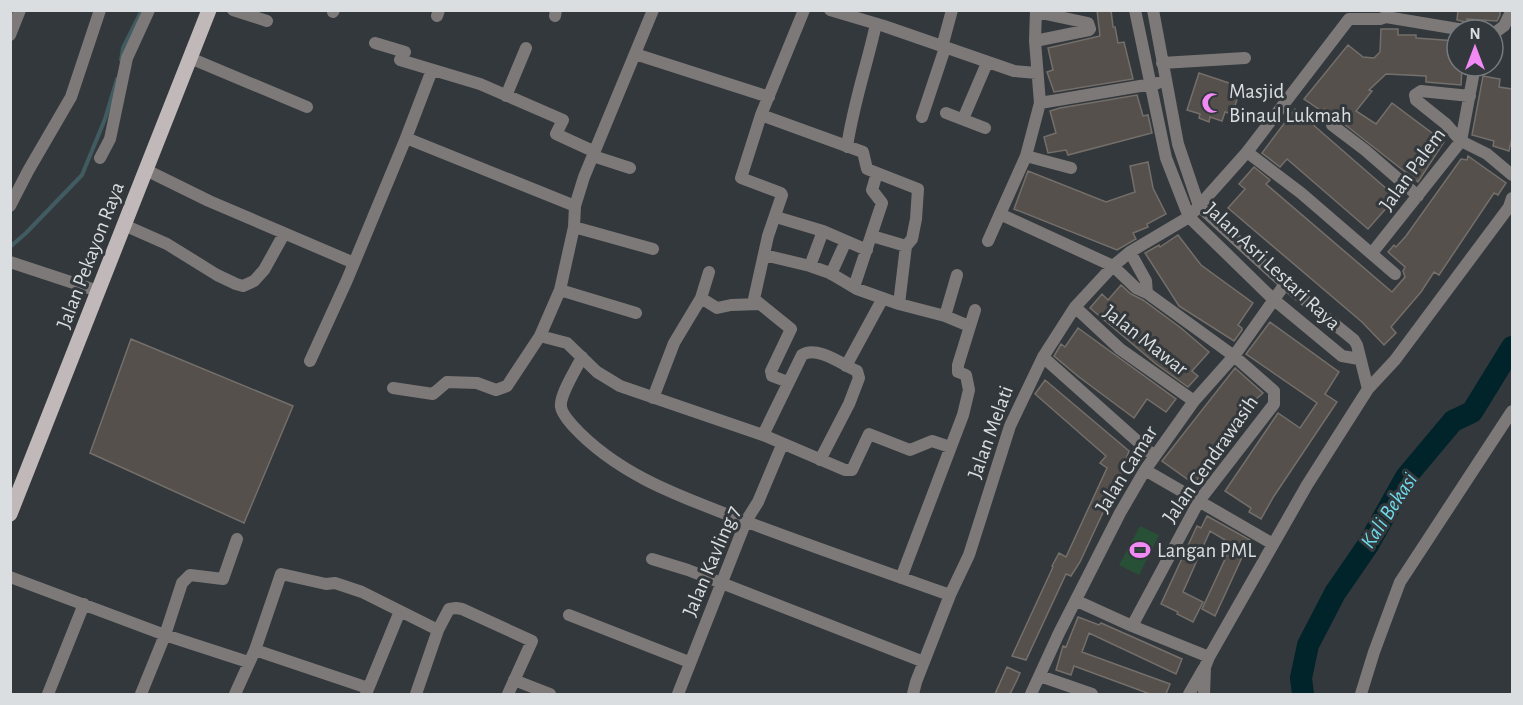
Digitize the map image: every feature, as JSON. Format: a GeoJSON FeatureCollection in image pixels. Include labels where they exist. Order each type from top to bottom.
{"type":"FeatureCollection","features":[{"type":"Feature","properties":{"kind":"main road","name":"Jalan Pekayon Raya"},"geometry":{"type":"LineString","coordinates":[[10,514],[208,10]]}},
{"type":"Feature","properties":{"kind":"street"},"geometry":{"type":"LineString","coordinates":[[10,35],[20,10]]}},
{"type":"Feature","properties":{"kind":"street"},"geometry":{"type":"LineString","coordinates":[[10,206],[71,97],[100,10]]}},
{"type":"Feature","properties":{"kind":"street"},"geometry":{"type":"LineString","coordinates":[[100,158],[110,139],[127,58],[148,10]]}},
{"type":"Feature","properties":{"kind":"street"},"geometry":{"type":"LineString","coordinates":[[233,10],[267,21]]}},
{"type":"Feature","properties":{"kind":"street"},"geometry":{"type":"LineString","coordinates":[[393,388],[433,394],[447,382],[477,383],[496,390],[507,386],[540,336],[560,290],[574,227],[575,206],[584,177],[653,10]]}},
{"type":"Feature","properties":{"kind":"street"},"geometry":{"type":"LineString","coordinates":[[788,382],[772,376],[771,371],[791,329],[754,299],[768,236],[782,197],[781,193],[741,178],[761,115],[804,10]]}},
{"type":"Feature","properties":{"kind":"street"},"geometry":{"type":"LineString","coordinates":[[830,10],[1014,72],[1037,73]]}},
{"type":"Feature","properties":{"kind":"street"},"geometry":{"type":"LineString","coordinates":[[921,117],[944,47],[952,10]]}},
{"type":"Feature","properties":{"kind":"street"},"geometry":{"type":"LineString","coordinates":[[1505,24],[1512,10]]}},
{"type":"Feature","properties":{"kind":"street"},"geometry":{"type":"LineString","coordinates":[[988,241],[1026,156],[1040,103],[1035,41],[1036,11],[1088,23],[1090,29],[1035,41]]}},
{"type":"Feature","properties":{"kind":"street"},"geometry":{"type":"LineString","coordinates":[[1389,14],[1445,26]]}},
{"type":"Feature","properties":{"kind":"street","name":"Jalan Melati"},"geometry":{"type":"LineString","coordinates":[[913,694],[950,595],[969,555],[1010,426],[1043,357],[1075,307],[1113,266],[1130,252],[1189,217],[1247,152],[1347,21],[1380,19],[1389,14]]}},
{"type":"Feature","properties":{"kind":"street"},"geometry":{"type":"LineString","coordinates":[[1136,17],[1154,15]]}},
{"type":"Feature","properties":{"kind":"street","name":"Jalan Asri Lestari Raya"},"geometry":{"type":"LineString","coordinates":[[1154,15],[1178,144],[1199,206],[1285,284],[1354,340],[1368,389]]}},
{"type":"Feature","properties":{"kind":"street","name":"Jalan Asri Lestari Raya"},"geometry":{"type":"LineString","coordinates":[[1136,17],[1166,158],[1189,217],[1273,299],[1342,356],[1359,359]]}},
{"type":"Feature","properties":{"kind":"street"},"geometry":{"type":"LineString","coordinates":[[847,147],[851,121],[876,24]]}},
{"type":"Feature","properties":{"kind":"street"},"geometry":{"type":"LineString","coordinates":[[375,43],[405,52],[400,60],[480,84],[563,120],[556,134],[593,154],[630,168]]}},
{"type":"Feature","properties":{"kind":"street"},"geometry":{"type":"LineString","coordinates":[[506,96],[526,48]]}},
{"type":"Feature","properties":{"kind":"street"},"geometry":{"type":"LineString","coordinates":[[635,54],[769,98]]}},
{"type":"Feature","properties":{"kind":"street"},"geometry":{"type":"LineString","coordinates":[[190,58],[307,107]]}},
{"type":"Feature","properties":{"kind":"street"},"geometry":{"type":"LineString","coordinates":[[1162,63],[1245,58]]}},
{"type":"Feature","properties":{"kind":"street"},"geometry":{"type":"LineString","coordinates":[[963,119],[987,63]]}},
{"type":"Feature","properties":{"kind":"street"},"geometry":{"type":"LineString","coordinates":[[310,361],[354,263],[432,70]]}},
{"type":"Feature","properties":{"kind":"street","name":"Jalan Palem"},"geometry":{"type":"LineString","coordinates":[[1372,253],[1461,141],[1473,78]]}},
{"type":"Feature","properties":{"kind":"street"},"geometry":{"type":"LineString","coordinates":[[1040,103],[1166,81]]}},
{"type":"Feature","properties":{"kind":"street"},"geometry":{"type":"LineString","coordinates":[[1470,96],[1421,91],[1415,95],[1416,100],[1446,124],[1461,141],[1487,154],[1512,174]]}},
{"type":"Feature","properties":{"kind":"street"},"geometry":{"type":"LineString","coordinates":[[946,113],[985,129]]}},
{"type":"Feature","properties":{"kind":"street"},"geometry":{"type":"LineString","coordinates":[[761,115],[863,152],[867,169],[918,189],[912,239],[906,246],[899,304]]}},
{"type":"Feature","properties":{"kind":"street"},"geometry":{"type":"LineString","coordinates":[[1332,125],[1418,196]]}},
{"type":"Feature","properties":{"kind":"street"},"geometry":{"type":"LineString","coordinates":[[405,138],[575,206]]}},
{"type":"Feature","properties":{"kind":"street"},"geometry":{"type":"LineString","coordinates":[[1247,152],[1301,193],[1395,274]]}},
{"type":"Feature","properties":{"kind":"street"},"geometry":{"type":"LineString","coordinates":[[1026,156],[1071,168]]}},
{"type":"Feature","properties":{"kind":"street"},"geometry":{"type":"LineString","coordinates":[[146,171],[209,201],[354,263]]}},
{"type":"Feature","properties":{"kind":"street"},"geometry":{"type":"LineString","coordinates":[[854,287],[882,202],[872,190],[877,173]]}},
{"type":"Feature","properties":{"kind":"street"},"geometry":{"type":"LineString","coordinates":[[1189,694],[1307,485],[1368,389],[1395,360],[1509,207],[1512,198]]}},
{"type":"Feature","properties":{"kind":"street","name":"Jalan Cendrawasih"},"geometry":{"type":"LineString","coordinates":[[1000,214],[1113,266],[1136,288],[1147,293],[1233,356],[1274,391],[1274,404],[1199,501],[1132,626]]}},
{"type":"Feature","properties":{"kind":"street"},"geometry":{"type":"LineString","coordinates":[[776,217],[823,231],[867,250]]}},
{"type":"Feature","properties":{"kind":"street"},"geometry":{"type":"LineString","coordinates":[[124,225],[167,244],[216,274],[236,285],[243,286],[254,281],[264,270],[284,234]]}},
{"type":"Feature","properties":{"kind":"street"},"geometry":{"type":"LineString","coordinates":[[574,227],[653,249]]}},
{"type":"Feature","properties":{"kind":"street"},"geometry":{"type":"LineString","coordinates":[[810,266],[823,231]]}},
{"type":"Feature","properties":{"kind":"street"},"geometry":{"type":"LineString","coordinates":[[872,236],[906,246]]}},
{"type":"Feature","properties":{"kind":"street"},"geometry":{"type":"LineString","coordinates":[[831,274],[846,242]]}},
{"type":"Feature","properties":{"kind":"street"},"geometry":{"type":"LineString","coordinates":[[1130,252],[1146,281],[1147,293]]}},
{"type":"Feature","properties":{"kind":"street"},"geometry":{"type":"LineString","coordinates":[[764,255],[810,266],[883,298],[945,316],[969,326]]}},
{"type":"Feature","properties":{"kind":"street"},"geometry":{"type":"LineString","coordinates":[[11,262],[98,291]]}},
{"type":"Feature","properties":{"kind":"street"},"geometry":{"type":"LineString","coordinates":[[653,398],[674,343],[701,298],[709,272]]}},
{"type":"Feature","properties":{"kind":"street"},"geometry":{"type":"LineString","coordinates":[[945,316],[957,275]]}},
{"type":"Feature","properties":{"kind":"street","name":"Jalan Camar"},"geometry":{"type":"LineString","coordinates":[[1031,694],[1120,513],[1145,470],[1194,401],[1233,356],[1285,284]]}},
{"type":"Feature","properties":{"kind":"street"},"geometry":{"type":"LineString","coordinates":[[560,290],[636,313]]}},
{"type":"Feature","properties":{"kind":"street"},"geometry":{"type":"LineString","coordinates":[[701,298],[717,308],[759,304]]}},
{"type":"Feature","properties":{"kind":"street"},"geometry":{"type":"LineString","coordinates":[[846,366],[883,298]]}},
{"type":"Feature","properties":{"kind":"street","name":"Jalan Mawar"},"geometry":{"type":"LineString","coordinates":[[1075,307],[1120,349],[1194,401]]}},
{"type":"Feature","properties":{"kind":"street"},"geometry":{"type":"LineString","coordinates":[[901,578],[963,415],[969,390],[966,375],[958,372],[957,365],[975,310]]}},
{"type":"Feature","properties":{"kind":"street"},"geometry":{"type":"LineString","coordinates":[[540,336],[567,343],[597,372],[620,386],[763,435],[845,470],[852,470],[869,434],[910,450],[932,441],[950,447]]}},
{"type":"Feature","properties":{"kind":"street"},"geometry":{"type":"LineString","coordinates":[[763,435],[802,355],[813,351],[856,371],[860,378],[819,460]]}},
{"type":"Feature","properties":{"kind":"street"},"geometry":{"type":"LineString","coordinates":[[582,357],[560,405],[567,418],[582,436],[614,463],[657,486],[746,521],[950,595]]}},
{"type":"Feature","properties":{"kind":"street"},"geometry":{"type":"LineString","coordinates":[[1043,357],[1154,456]]}},
{"type":"Feature","properties":{"kind":"street"},"geometry":{"type":"LineString","coordinates":[[1361,694],[1370,662],[1400,582],[1512,411]]}},
{"type":"Feature","properties":{"kind":"street","name":"Jalan Kavling 7"},"geometry":{"type":"LineString","coordinates":[[678,694],[746,521],[758,502],[782,445]]}},
{"type":"Feature","properties":{"kind":"street"},"geometry":{"type":"LineString","coordinates":[[1145,470],[1273,544]]}},
{"type":"Feature","properties":{"kind":"street"},"geometry":{"type":"LineString","coordinates":[[141,694],[185,578],[190,575],[223,579],[237,539]]}},
{"type":"Feature","properties":{"kind":"street"},"geometry":{"type":"LineString","coordinates":[[652,559],[722,583],[924,662]]}},
{"type":"Feature","properties":{"kind":"street"},"geometry":{"type":"LineString","coordinates":[[235,694],[255,650],[281,574],[326,584],[335,583],[362,592],[438,630]]}},
{"type":"Feature","properties":{"kind":"street"},"geometry":{"type":"LineString","coordinates":[[10,577],[165,635],[248,662]]}},
{"type":"Feature","properties":{"kind":"street"},"geometry":{"type":"LineString","coordinates":[[1077,601],[1207,662]]}},
{"type":"Feature","properties":{"kind":"street"},"geometry":{"type":"LineString","coordinates":[[48,694],[84,604]]}},
{"type":"Feature","properties":{"kind":"street"},"geometry":{"type":"LineString","coordinates":[[416,694],[438,630],[449,609],[456,608],[532,641],[508,694]]}},
{"type":"Feature","properties":{"kind":"street"},"geometry":{"type":"LineString","coordinates":[[255,650],[367,691],[400,611]]}},
{"type":"Feature","properties":{"kind":"street"},"geometry":{"type":"LineString","coordinates":[[569,615],[689,662]]}},
{"type":"Feature","properties":{"kind":"street"},"geometry":{"type":"LineString","coordinates":[[1204,694],[1207,662]]}},
{"type":"Feature","properties":{"kind":"street"},"geometry":{"type":"LineString","coordinates":[[1040,676],[1092,694]]}},
{"type":"Feature","properties":{"kind":"street"},"geometry":{"type":"LineString","coordinates":[[514,680],[550,694]]}},
{"type":"Feature","properties":{"kind":"green space","name":"Langan PML"},"geometry":{"type":"Polygon","coordinates":[[[1140,526],[1159,535],[1139,575],[1119,565],[1140,526]]]}},
{"type":"Feature","properties":{"kind":"building"},"geometry":{"type":"Polygon","coordinates":[[[1097,10],[1111,10],[1118,43],[1124,42],[1133,79],[1054,92],[1047,72],[1053,70],[1048,48],[1100,36],[1097,10]]]}},
{"type":"Feature","properties":{"kind":"building"},"geometry":{"type":"Polygon","coordinates":[[[1458,10],[1500,10],[1498,18],[1457,18],[1458,10]]]}},
{"type":"Feature","properties":{"kind":"building"},"geometry":{"type":"Polygon","coordinates":[[[1381,29],[1398,29],[1398,35],[1416,35],[1416,38],[1445,40],[1445,78],[1461,78],[1461,85],[1426,82],[1426,76],[1386,74],[1369,90],[1372,91],[1356,111],[1376,124],[1392,103],[1444,142],[1418,182],[1325,109],[1323,112],[1304,99],[1348,45],[1363,57],[1374,58],[1380,52],[1381,29]]]}},
{"type":"Feature","properties":{"kind":"building","name":"Masjid Binaul Lukmah"},"geometry":{"type":"Polygon","coordinates":[[[1199,73],[1235,85],[1231,95],[1238,97],[1232,114],[1225,112],[1222,121],[1210,117],[1209,122],[1199,118],[1200,114],[1187,110],[1199,73]]]}},
{"type":"Feature","properties":{"kind":"building"},"geometry":{"type":"Polygon","coordinates":[[[1483,78],[1500,79],[1499,87],[1512,89],[1512,138],[1509,151],[1493,146],[1494,141],[1472,135],[1483,78]]]}},
{"type":"Feature","properties":{"kind":"building"},"geometry":{"type":"Polygon","coordinates":[[[1137,95],[1143,116],[1148,115],[1152,133],[1068,155],[1066,150],[1048,153],[1044,137],[1056,133],[1050,111],[1137,95]]]}},
{"type":"Feature","properties":{"kind":"building"},"geometry":{"type":"Polygon","coordinates":[[[1295,109],[1396,197],[1368,229],[1287,159],[1280,167],[1262,153],[1295,109]]]}},
{"type":"Feature","properties":{"kind":"building"},"geometry":{"type":"Polygon","coordinates":[[[1468,156],[1506,183],[1498,195],[1494,193],[1439,275],[1434,272],[1421,292],[1391,327],[1396,333],[1384,345],[1362,322],[1228,208],[1245,189],[1239,184],[1254,167],[1270,180],[1266,184],[1392,292],[1405,277],[1403,271],[1405,267],[1388,252],[1406,236],[1461,159],[1467,160],[1468,156]]]}},
{"type":"Feature","properties":{"kind":"building"},"geometry":{"type":"Polygon","coordinates":[[[1148,162],[1153,188],[1166,214],[1147,224],[1148,227],[1133,233],[1136,239],[1117,250],[1014,209],[1028,171],[1106,202],[1135,192],[1130,166],[1148,162]]]}},
{"type":"Feature","properties":{"kind":"building"},"geometry":{"type":"Polygon","coordinates":[[[1178,235],[1201,265],[1253,303],[1238,325],[1242,330],[1234,341],[1179,306],[1145,253],[1159,245],[1160,247],[1178,235]]]}},
{"type":"Feature","properties":{"kind":"building"},"geometry":{"type":"Polygon","coordinates":[[[1121,285],[1181,328],[1209,352],[1192,371],[1198,376],[1188,387],[1156,364],[1090,308],[1102,294],[1108,300],[1121,285]]]}},
{"type":"Feature","properties":{"kind":"building"},"geometry":{"type":"Polygon","coordinates":[[[1270,322],[1339,372],[1325,394],[1337,402],[1261,519],[1249,512],[1251,508],[1225,491],[1278,413],[1300,428],[1317,403],[1246,354],[1270,322]]]}},
{"type":"Feature","properties":{"kind":"building"},"geometry":{"type":"Polygon","coordinates":[[[1078,328],[1176,399],[1166,412],[1147,399],[1134,418],[1054,356],[1061,344],[1065,347],[1078,328]]]}},
{"type":"Feature","properties":{"kind":"building"},"geometry":{"type":"Polygon","coordinates":[[[131,339],[293,406],[244,523],[90,453],[131,339]]]}},
{"type":"Feature","properties":{"kind":"building"},"geometry":{"type":"Polygon","coordinates":[[[1235,368],[1263,393],[1254,401],[1201,470],[1203,471],[1194,484],[1162,461],[1235,368]]]}},
{"type":"Feature","properties":{"kind":"building"},"geometry":{"type":"Polygon","coordinates":[[[1045,380],[1129,451],[1080,562],[1071,576],[1066,574],[1026,660],[1012,656],[1052,566],[1059,553],[1066,557],[1107,468],[1100,463],[1106,456],[1035,394],[1045,380]]]}},
{"type":"Feature","properties":{"kind":"building"},"geometry":{"type":"Polygon","coordinates":[[[1207,516],[1250,540],[1215,616],[1202,609],[1232,544],[1210,531],[1183,592],[1203,602],[1193,622],[1161,604],[1197,526],[1201,528],[1207,516]]]}},
{"type":"Feature","properties":{"kind":"building"},"geometry":{"type":"Polygon","coordinates":[[[1078,617],[1099,625],[1101,623],[1182,659],[1176,674],[1089,633],[1082,652],[1170,684],[1166,694],[1150,694],[1074,666],[1071,675],[1056,670],[1063,646],[1066,647],[1078,617]]]}},
{"type":"Feature","properties":{"kind":"building"},"geometry":{"type":"Polygon","coordinates":[[[1007,667],[1020,673],[1017,680],[1010,694],[995,694],[1007,667]]]}},
{"type":"Feature","properties":{"kind":"waterway"},"geometry":{"type":"LineString","coordinates":[[121,60],[123,48],[142,10]]}},
{"type":"Feature","properties":{"kind":"waterway"},"geometry":{"type":"LineString","coordinates":[[10,247],[82,175],[105,119],[117,79]]}},
{"type":"Feature","properties":{"kind":"waterway","name":"Kali Bekasi"},"geometry":{"type":"LineString","coordinates":[[1303,694],[1301,678],[1308,645],[1335,593],[1368,545],[1406,477],[1453,421],[1472,412],[1512,347]]}},
{"type":"Feature","properties":{"kind":"place","name":"Masjid Binaul Lukmah"},"geometry":{"type":"Point","coordinates":[1212,103]}},
{"type":"Feature","properties":{"kind":"place","name":"Langan PML"},"geometry":{"type":"Point","coordinates":[1140,550]}}]}
